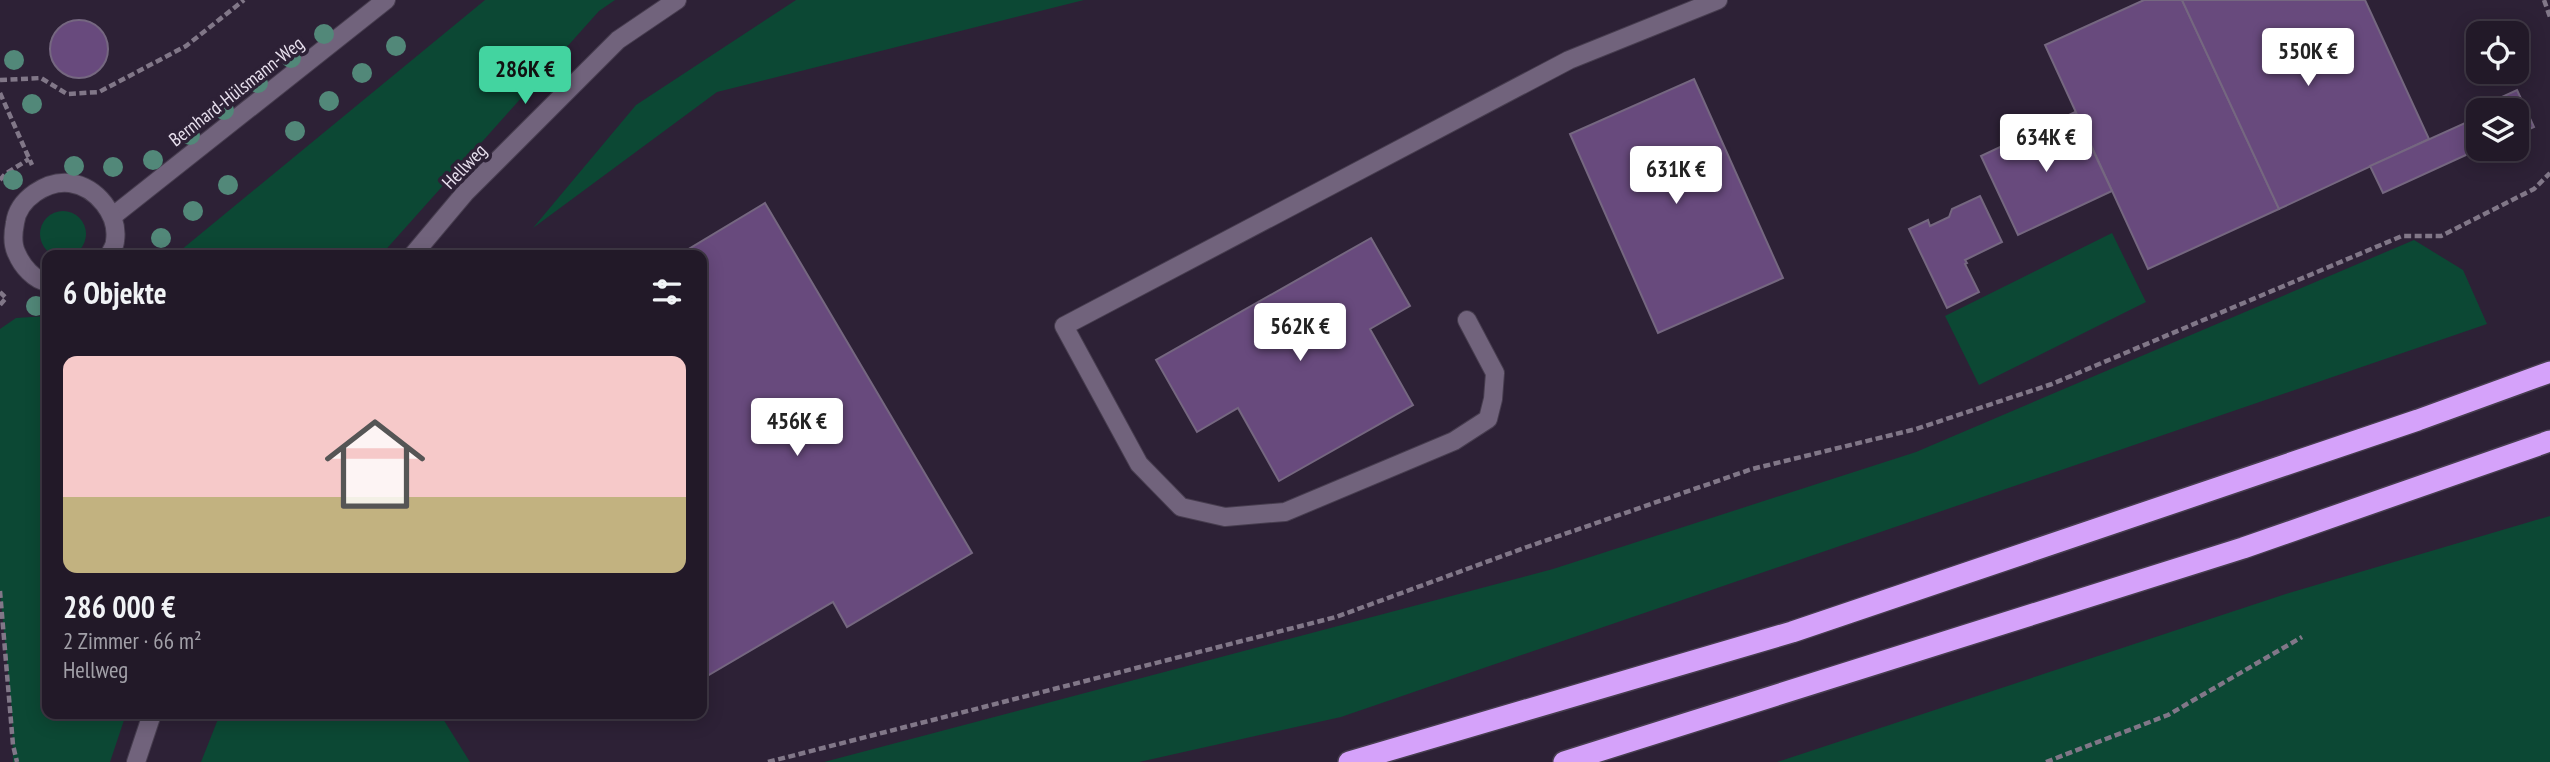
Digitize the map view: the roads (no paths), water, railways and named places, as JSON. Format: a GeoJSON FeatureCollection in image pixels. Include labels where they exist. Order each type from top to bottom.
{"type":"FeatureCollection","features":[{"type":"Feature","properties":{"kind":"highway"},"geometry":{"type":"LineString","coordinates":[[1349,762],[1792,632],[2418,420],[2550,372]]}},
{"type":"Feature","properties":{"kind":"highway"},"geometry":{"type":"LineString","coordinates":[[1564,762],[2217,556],[2550,441]]}},
{"type":"Feature","properties":{"kind":"street","name":"Bernhard-Hülsmann-Weg"},"geometry":{"type":"LineString","coordinates":[[113,216],[386,0]]}},
{"type":"Feature","properties":{"kind":"street","name":"Hellweg"},"geometry":{"type":"LineString","coordinates":[[417,250],[465,193],[618,40],[677,0]]}},
{"type":"Feature","properties":{"kind":"street"},"geometry":{"type":"LineString","coordinates":[[1467,320],[1495,373],[1488,419],[1454,441],[1285,512],[1225,517],[1181,508],[1139,464],[1064,326],[1569,60],[1718,0]]}},
{"type":"Feature","properties":{"kind":"street"},"geometry":{"type":"LineString","coordinates":[[42,281],[8,256],[15,217],[23,202],[41,188],[70,183],[96,193],[113,216],[116,242],[112,250]]}},
{"type":"Feature","properties":{"kind":"street"},"geometry":{"type":"LineString","coordinates":[[136,762],[150,719]]}}]}
